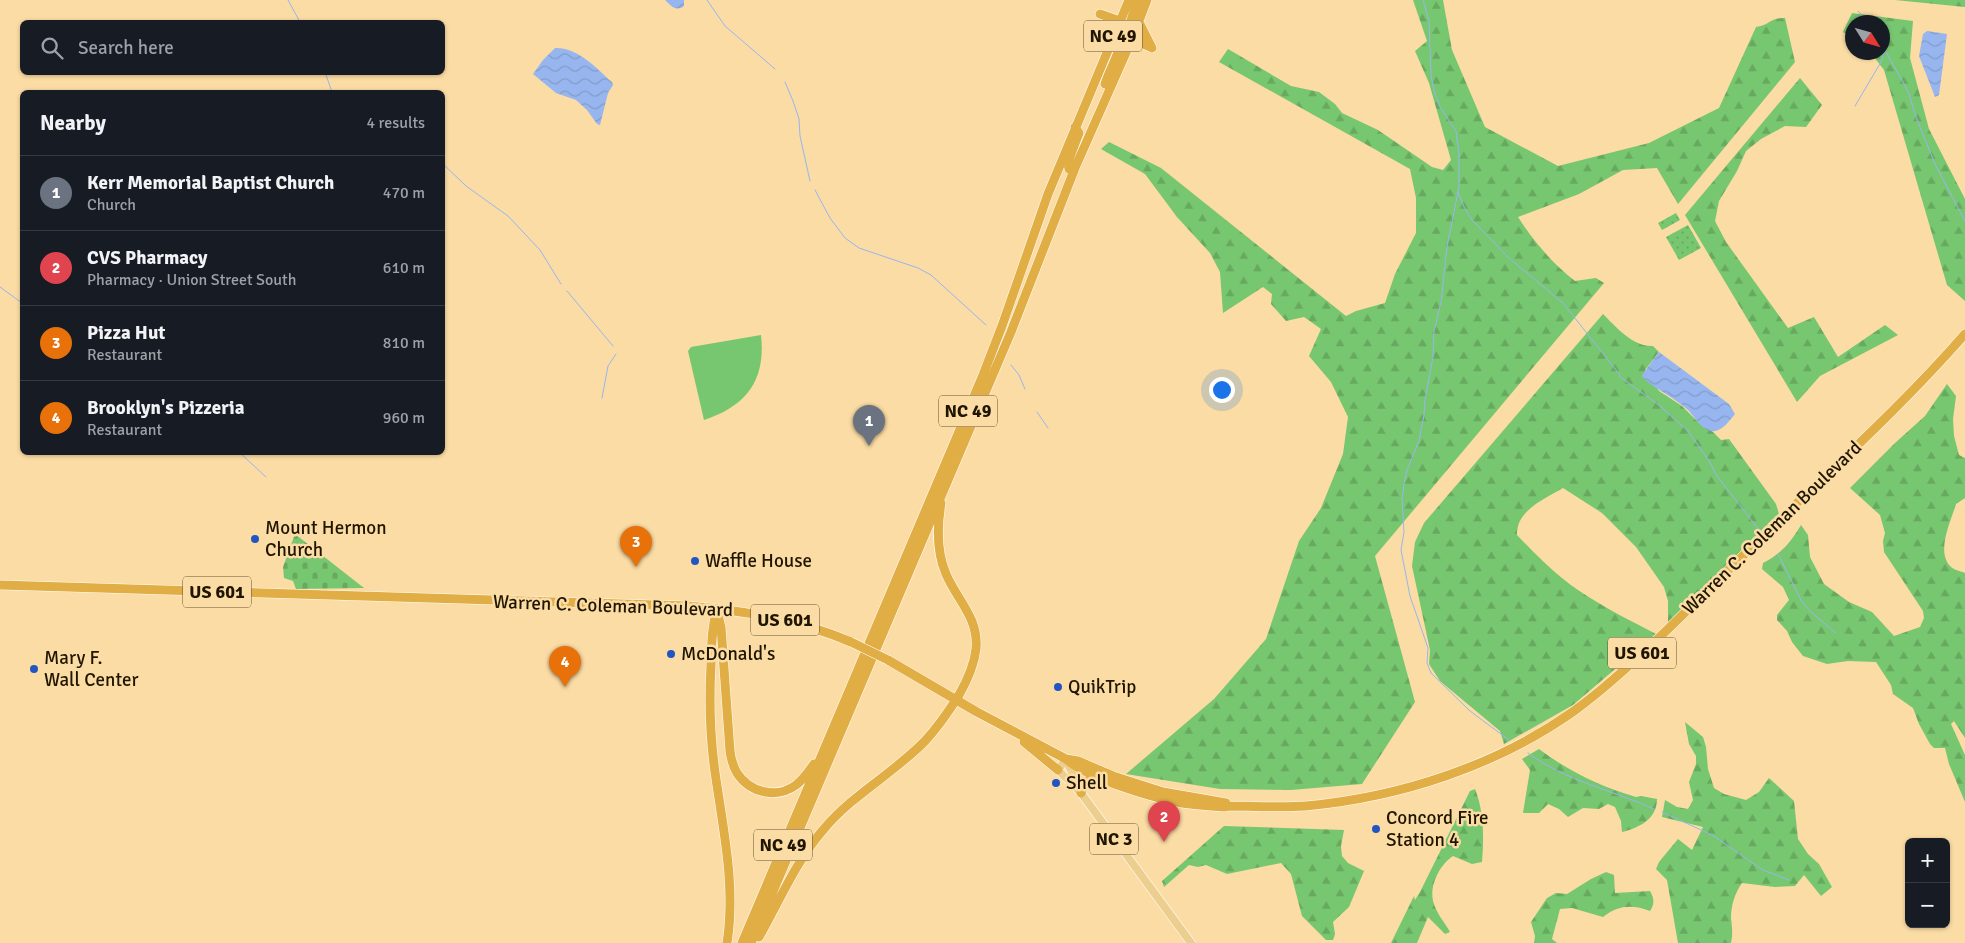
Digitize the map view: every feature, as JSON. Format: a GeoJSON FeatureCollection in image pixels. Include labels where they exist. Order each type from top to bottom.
{"type":"FeatureCollection","features":[{"type":"Feature","properties":{"kind":"highway","name":"NC 49"},"geometry":{"type":"LineString","coordinates":[[742,943],[990,357],[1039,217],[1129,0]]}},
{"type":"Feature","properties":{"kind":"highway"},"geometry":{"type":"LineString","coordinates":[[1138,0],[1130,23],[1132,39],[1152,48],[1138,20]]}},
{"type":"Feature","properties":{"kind":"highway","name":"NC 49"},"geometry":{"type":"LineString","coordinates":[[751,943],[1035,274],[1074,171],[1132,39],[1147,0]]}},
{"type":"Feature","properties":{"kind":"highway"},"geometry":{"type":"LineString","coordinates":[[1109,89],[1105,84],[1121,46],[1122,36],[1120,22],[1100,14],[1114,34]]}},
{"type":"Feature","properties":{"kind":"highway"},"geometry":{"type":"LineString","coordinates":[[1074,171],[1069,169],[1068,162],[1079,133],[1075,127]]}},
{"type":"Feature","properties":{"kind":"highway","name":"Warren C. Coleman Boulevard"},"geometry":{"type":"LineString","coordinates":[[0,585],[740,610],[809,626],[851,642],[888,660],[956,700],[1066,759],[1075,766],[1098,777],[1129,788],[1181,803],[1224,807],[1307,806],[1379,795],[1443,777],[1484,761],[1548,727],[1574,710],[1598,692],[1655,641],[1906,398],[1965,334]]}},
{"type":"Feature","properties":{"kind":"highway"},"geometry":{"type":"LineString","coordinates":[[755,943],[797,868],[821,832],[849,803],[926,740],[956,700],[964,685],[974,660],[976,633],[970,615],[952,586],[941,559],[938,528],[943,491]]}},
{"type":"Feature","properties":{"kind":"highway"},"geometry":{"type":"LineString","coordinates":[[717,608],[721,627],[730,751],[733,765],[738,774],[752,787],[761,791],[780,792],[788,790],[806,776],[825,747]]}},
{"type":"Feature","properties":{"kind":"highway"},"geometry":{"type":"LineString","coordinates":[[717,608],[712,627],[710,717],[715,771],[729,873],[730,916],[727,943]]}},
{"type":"Feature","properties":{"kind":"highway"},"geometry":{"type":"LineString","coordinates":[[1010,730],[1058,770]]}},
{"type":"Feature","properties":{"kind":"highway","name":"Warren C. Coleman Boulevard"},"geometry":{"type":"LineString","coordinates":[[1066,759],[1078,760],[1113,776],[1163,792],[1224,802],[1229,806]]}},
{"type":"Feature","properties":{"kind":"highway"},"geometry":{"type":"LineString","coordinates":[[1081,792],[1083,785],[1088,780],[1098,777]]}},
{"type":"Feature","properties":{"kind":"main road"},"geometry":{"type":"LineString","coordinates":[[1066,759],[1058,770],[1081,792]]}},
{"type":"Feature","properties":{"kind":"main road","name":"NC 3"},"geometry":{"type":"LineString","coordinates":[[1066,759],[1081,792],[1191,943]]}},
{"type":"Feature","properties":{"kind":"green space"},"geometry":{"type":"Polygon","coordinates":[[[1413,0],[1443,0],[1452,50],[1485,127],[1558,166],[1649,143],[1719,108],[1756,27],[1776,19],[1785,18],[1795,62],[1678,204],[1657,168],[1623,170],[1579,194],[1518,217],[1544,252],[1575,281],[1596,278],[1604,283],[1375,556],[1415,702],[1362,784],[1291,790],[1220,789],[1126,774],[1214,699],[1266,639],[1299,541],[1321,508],[1343,454],[1348,417],[1331,382],[1309,356],[1321,329],[1304,317],[1286,321],[1271,304],[1272,294],[1263,287],[1223,313],[1220,272],[1210,253],[1177,217],[1145,174],[1101,149],[1109,142],[1161,168],[1346,316],[1356,311],[1385,303],[1395,274],[1416,233],[1416,198],[1410,169],[1219,62],[1228,49],[1291,86],[1319,92],[1335,104],[1342,113],[1378,130],[1432,167],[1443,170],[1451,160],[1429,83],[1415,51],[1427,41],[1413,0]]]}},
{"type":"Feature","properties":{"kind":"green space"},"geometry":{"type":"Polygon","coordinates":[[[1895,0],[1965,0],[1965,7],[1895,0]]]}},
{"type":"Feature","properties":{"kind":"green space"},"geometry":{"type":"Polygon","coordinates":[[[1852,13],[1867,15],[1851,15],[1852,13]]]}},
{"type":"Feature","properties":{"kind":"green space"},"geometry":{"type":"Polygon","coordinates":[[[1890,18],[1913,21],[1910,58],[1929,129],[1965,199],[1965,301],[1947,285],[1884,70],[1876,60],[1890,60],[1890,18]]]}},
{"type":"Feature","properties":{"kind":"green space"},"geometry":{"type":"Polygon","coordinates":[[[1800,78],[1822,105],[1806,127],[1785,126],[1761,139],[1746,151],[1737,171],[1719,201],[1715,221],[1726,242],[1788,328],[1814,317],[1838,357],[1885,325],[1898,335],[1820,376],[1797,402],[1685,215],[1800,78]]]}},
{"type":"Feature","properties":{"kind":"green space"},"geometry":{"type":"Polygon","coordinates":[[[1676,213],[1680,220],[1662,230],[1658,223],[1676,213]]]}},
{"type":"Feature","properties":{"kind":"green space"},"geometry":{"type":"Polygon","coordinates":[[[1688,225],[1701,248],[1679,260],[1666,237],[1688,225]]]}},
{"type":"Feature","properties":{"kind":"green space"},"geometry":{"type":"Polygon","coordinates":[[[1603,314],[1632,340],[1653,346],[1659,352],[1645,370],[1659,391],[1682,406],[1698,422],[1721,440],[1729,439],[1776,504],[1779,514],[1668,622],[1668,601],[1664,587],[1636,547],[1602,513],[1563,488],[1533,506],[1521,519],[1517,535],[1546,564],[1571,585],[1607,608],[1656,634],[1573,705],[1504,744],[1500,731],[1440,681],[1429,664],[1430,650],[1412,566],[1415,542],[1424,523],[1603,314]]]}},
{"type":"Feature","properties":{"kind":"green space"},"geometry":{"type":"Polygon","coordinates":[[[761,335],[762,351],[760,366],[750,390],[731,407],[704,420],[688,351],[691,347],[761,335]]]}},
{"type":"Feature","properties":{"kind":"green space"},"geometry":{"type":"Polygon","coordinates":[[[1947,384],[1956,396],[1953,419],[1954,436],[1959,455],[1965,458],[1965,498],[1956,504],[1948,527],[1944,552],[1946,560],[1951,567],[1965,573],[1965,738],[1954,721],[1951,724],[1965,755],[1965,802],[1949,764],[1945,748],[1934,748],[1930,744],[1913,708],[1893,694],[1891,685],[1876,662],[1848,661],[1827,664],[1803,656],[1792,642],[1787,631],[1777,620],[1777,615],[1789,600],[1783,587],[1762,569],[1763,563],[1785,547],[1801,525],[1808,535],[1810,557],[1824,584],[1849,602],[1872,612],[1894,636],[1920,627],[1924,618],[1923,611],[1884,552],[1883,541],[1885,533],[1880,515],[1850,488],[1925,416],[1947,384]]]}},
{"type":"Feature","properties":{"kind":"green space"},"geometry":{"type":"Polygon","coordinates":[[[295,534],[364,588],[296,589],[293,581],[284,578],[283,567],[295,534]]]}},
{"type":"Feature","properties":{"kind":"green space"},"geometry":{"type":"Polygon","coordinates":[[[1685,722],[1703,737],[1708,769],[1714,788],[1724,794],[1746,800],[1759,792],[1769,778],[1794,801],[1798,839],[1808,854],[1819,864],[1832,887],[1821,896],[1804,875],[1795,886],[1775,887],[1742,883],[1735,895],[1732,908],[1731,943],[1678,943],[1667,880],[1656,869],[1659,862],[1678,839],[1692,850],[1703,827],[1662,817],[1665,800],[1677,807],[1688,809],[1693,800],[1689,782],[1696,764],[1696,756],[1689,744],[1685,722]]]}},
{"type":"Feature","properties":{"kind":"green space"},"geometry":{"type":"Polygon","coordinates":[[[1539,749],[1573,771],[1598,783],[1636,797],[1657,799],[1654,812],[1646,822],[1622,832],[1621,821],[1615,807],[1608,804],[1599,809],[1583,808],[1568,817],[1559,809],[1548,804],[1539,813],[1523,813],[1530,770],[1522,759],[1539,749]]]}},
{"type":"Feature","properties":{"kind":"green space"},"geometry":{"type":"Polygon","coordinates":[[[1475,789],[1483,825],[1482,862],[1472,864],[1453,856],[1439,871],[1432,891],[1435,908],[1450,932],[1445,934],[1428,917],[1417,943],[1391,943],[1414,896],[1415,900],[1420,892],[1470,791],[1475,789]]]}},
{"type":"Feature","properties":{"kind":"green space"},"geometry":{"type":"Polygon","coordinates":[[[1224,826],[1344,830],[1341,846],[1342,856],[1348,863],[1364,871],[1349,907],[1333,922],[1335,934],[1333,940],[1326,940],[1302,916],[1291,874],[1281,863],[1227,874],[1206,865],[1198,867],[1189,865],[1164,887],[1162,881],[1224,826]]]}},
{"type":"Feature","properties":{"kind":"green space"},"geometry":{"type":"Polygon","coordinates":[[[1606,872],[1614,875],[1615,893],[1650,891],[1653,905],[1650,911],[1637,907],[1625,907],[1614,910],[1603,917],[1572,908],[1560,909],[1552,939],[1557,943],[1534,943],[1535,936],[1531,922],[1547,898],[1556,893],[1567,894],[1606,872]]]}},
{"type":"Feature","properties":{"kind":"water"},"geometry":{"type":"Polygon","coordinates":[[[665,0],[684,0],[684,6],[676,8],[665,0]]]}},
{"type":"Feature","properties":{"kind":"water"},"geometry":{"type":"Polygon","coordinates":[[[1927,31],[1947,34],[1939,95],[1935,97],[1919,56],[1923,34],[1927,31]]]}},
{"type":"Feature","properties":{"kind":"water"},"geometry":{"type":"Polygon","coordinates":[[[555,48],[571,51],[586,59],[612,82],[613,85],[608,93],[600,125],[576,100],[556,93],[533,74],[555,48]]]}},
{"type":"Feature","properties":{"kind":"water"},"geometry":{"type":"Polygon","coordinates":[[[1659,352],[1729,404],[1735,414],[1724,427],[1715,431],[1707,430],[1688,410],[1643,378],[1642,375],[1659,352]]]}},
{"type":"Feature","properties":{"kind":"waterway"},"geometry":{"type":"LineString","coordinates":[[288,0],[299,20]]}},
{"type":"Feature","properties":{"kind":"waterway"},"geometry":{"type":"LineString","coordinates":[[707,0],[725,26],[775,69]]}},
{"type":"Feature","properties":{"kind":"waterway"},"geometry":{"type":"LineString","coordinates":[[1423,0],[1429,21],[1431,75],[1434,90],[1440,107],[1456,131],[1459,155],[1459,187],[1447,247],[1441,302],[1434,331],[1433,357],[1424,415],[1419,441],[1407,470],[1404,484],[1402,499],[1404,532],[1401,550],[1410,596],[1428,648],[1427,663],[1431,673],[1470,711],[1509,740]]}},
{"type":"Feature","properties":{"kind":"waterway"},"geometry":{"type":"LineString","coordinates":[[1858,11],[1862,15]]}},
{"type":"Feature","properties":{"kind":"waterway"},"geometry":{"type":"LineString","coordinates":[[1890,59],[1908,91],[1916,117],[1935,164],[1965,221]]}},
{"type":"Feature","properties":{"kind":"waterway"},"geometry":{"type":"LineString","coordinates":[[1855,106],[1882,60]]}},
{"type":"Feature","properties":{"kind":"waterway"},"geometry":{"type":"LineString","coordinates":[[326,75],[331,90]]}},
{"type":"Feature","properties":{"kind":"waterway"},"geometry":{"type":"LineString","coordinates":[[785,82],[799,119],[800,136],[810,181]]}},
{"type":"Feature","properties":{"kind":"waterway"},"geometry":{"type":"LineString","coordinates":[[445,166],[466,186],[508,216],[540,250],[561,284]]}},
{"type":"Feature","properties":{"kind":"waterway"},"geometry":{"type":"LineString","coordinates":[[815,190],[830,218],[845,238],[859,248],[918,268],[931,275],[986,325]]}},
{"type":"Feature","properties":{"kind":"waterway"},"geometry":{"type":"LineString","coordinates":[[1458,192],[1472,220],[1509,258],[1563,303],[1619,376],[1660,406],[1688,431],[1717,476],[1759,530]]}},
{"type":"Feature","properties":{"kind":"waterway"},"geometry":{"type":"LineString","coordinates":[[0,287],[20,302]]}},
{"type":"Feature","properties":{"kind":"waterway"},"geometry":{"type":"LineString","coordinates":[[567,291],[613,346]]}},
{"type":"Feature","properties":{"kind":"waterway"},"geometry":{"type":"LineString","coordinates":[[602,398],[608,366],[616,354]]}},
{"type":"Feature","properties":{"kind":"waterway"},"geometry":{"type":"LineString","coordinates":[[1011,365],[1019,375],[1025,389]]}},
{"type":"Feature","properties":{"kind":"waterway"},"geometry":{"type":"LineString","coordinates":[[1037,412],[1048,428]]}},
{"type":"Feature","properties":{"kind":"waterway"},"geometry":{"type":"LineString","coordinates":[[242,455],[266,477]]}},
{"type":"Feature","properties":{"kind":"waterway"},"geometry":{"type":"LineString","coordinates":[[1778,554],[1802,602],[1836,633]]}},
{"type":"Feature","properties":{"kind":"waterway"},"geometry":{"type":"LineString","coordinates":[[1528,753],[1573,778],[1654,809]]}},
{"type":"Feature","properties":{"kind":"waterway"},"geometry":{"type":"LineString","coordinates":[[1662,812],[1712,835],[1763,870],[1789,880]]}},
{"type":"Feature","properties":{"kind":"place","name":"Kerr Memorial Baptist Church"},"geometry":{"type":"Point","coordinates":[869,446]}},
{"type":"Feature","properties":{"kind":"place","name":"Mount Hermon Church"},"geometry":{"type":"Point","coordinates":[255,539]}},
{"type":"Feature","properties":{"kind":"place","name":"Waffle House"},"geometry":{"type":"Point","coordinates":[695,561]}},
{"type":"Feature","properties":{"kind":"place","name":"Pizza Hut"},"geometry":{"type":"Point","coordinates":[636,567]}},
{"type":"Feature","properties":{"kind":"place","name":"McDonald's"},"geometry":{"type":"Point","coordinates":[671,654]}},
{"type":"Feature","properties":{"kind":"place","name":"Mary F. Wall Center"},"geometry":{"type":"Point","coordinates":[34,669]}},
{"type":"Feature","properties":{"kind":"place","name":"Brooklyn's Pizzeria"},"geometry":{"type":"Point","coordinates":[565,687]}},
{"type":"Feature","properties":{"kind":"place","name":"QuikTrip"},"geometry":{"type":"Point","coordinates":[1058,687]}},
{"type":"Feature","properties":{"kind":"place","name":"Shell"},"geometry":{"type":"Point","coordinates":[1056,783]}},
{"type":"Feature","properties":{"kind":"place","name":"Concord Fire Station 4"},"geometry":{"type":"Point","coordinates":[1376,829]}},
{"type":"Feature","properties":{"kind":"place","name":"CVS Pharmacy"},"geometry":{"type":"Point","coordinates":[1164,842]}}]}
